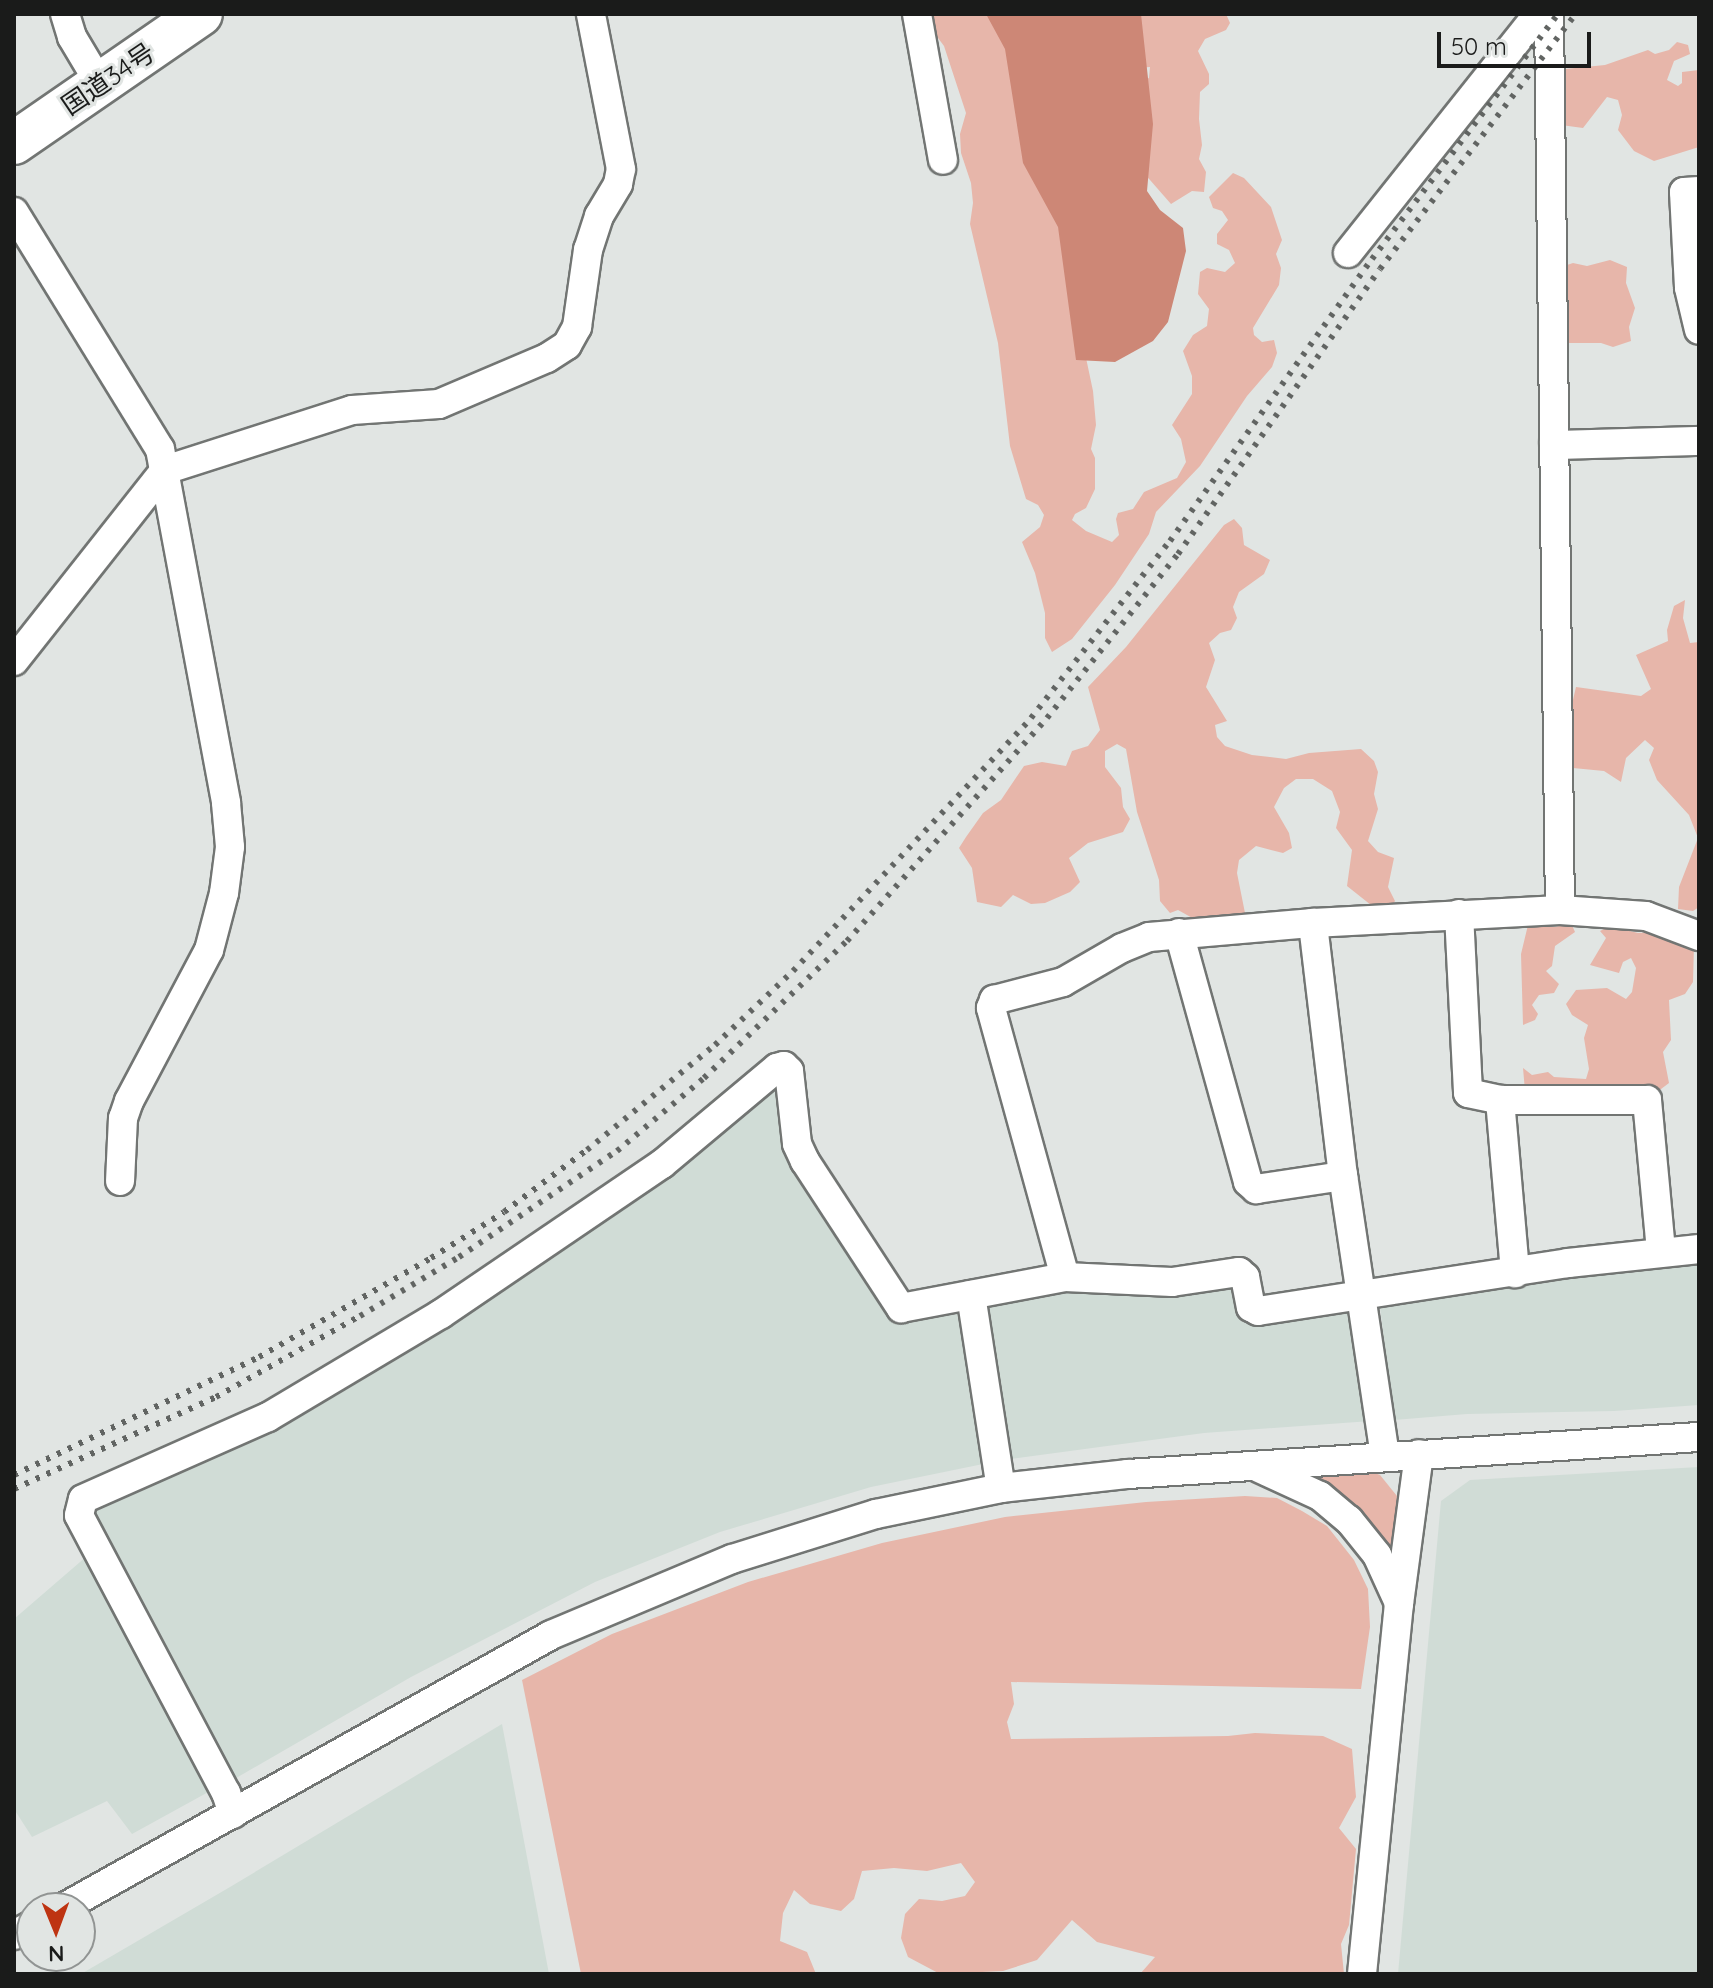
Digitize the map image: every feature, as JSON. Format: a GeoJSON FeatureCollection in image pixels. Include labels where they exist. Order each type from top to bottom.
{"type":"FeatureCollection","features":[{"type":"Feature","properties":{"kind":"highway","name":"国道34号"},"geometry":{"type":"LineString","coordinates":[[14,143],[201,14]]}},
{"type":"Feature","properties":{"kind":"street"},"geometry":{"type":"LineString","coordinates":[[65,14],[72,37],[100,84]]}},
{"type":"Feature","properties":{"kind":"street"},"geometry":{"type":"LineString","coordinates":[[14,661],[165,470],[352,410],[439,404],[547,358],[567,345],[577,327],[588,250],[599,216],[618,184],[621,169],[591,14]]}},
{"type":"Feature","properties":{"kind":"street"},"geometry":{"type":"LineString","coordinates":[[917,14],[943,160]]}},
{"type":"Feature","properties":{"kind":"street"},"geometry":{"type":"LineString","coordinates":[[1348,253],[1538,14]]}},
{"type":"Feature","properties":{"kind":"street"},"geometry":{"type":"LineString","coordinates":[[1549,14],[1560,910]]}},
{"type":"Feature","properties":{"kind":"street"},"geometry":{"type":"LineString","coordinates":[[1699,191],[1684,192],[1689,288],[1699,330]]}},
{"type":"Feature","properties":{"kind":"street"},"geometry":{"type":"LineString","coordinates":[[14,212],[150,429],[165,470],[226,803],[230,847],[224,893],[209,950],[129,1101],[123,1118],[120,1181]]}},
{"type":"Feature","properties":{"kind":"street"},"geometry":{"type":"LineString","coordinates":[[1554,445],[1699,441]]}},
{"type":"Feature","properties":{"kind":"street"},"geometry":{"type":"LineString","coordinates":[[1065,1277],[991,1008],[994,1000],[1063,982],[1122,948],[1149,937],[1179,933],[1560,910],[1646,916],[1699,936]]}},
{"type":"Feature","properties":{"kind":"street"},"geometry":{"type":"LineString","coordinates":[[1459,914],[1468,1093],[1500,1100],[1647,1100],[1661,1252]]}},
{"type":"Feature","properties":{"kind":"street"},"geometry":{"type":"LineString","coordinates":[[1313,923],[1343,1176],[1385,1456]]}},
{"type":"Feature","properties":{"kind":"street"},"geometry":{"type":"LineString","coordinates":[[1179,933],[1248,1182],[1256,1189],[1343,1176]]}},
{"type":"Feature","properties":{"kind":"street"},"geometry":{"type":"LineString","coordinates":[[233,1814],[226,1793],[79,1515],[83,1499],[268,1417],[441,1314],[662,1164],[784,1066],[789,1071],[797,1144],[805,1161],[901,1308],[1065,1277],[1172,1282],[1239,1272],[1245,1277],[1251,1307],[1258,1311],[1699,1249]]}},
{"type":"Feature","properties":{"kind":"street"},"geometry":{"type":"LineString","coordinates":[[1500,1100],[1515,1273]]}},
{"type":"Feature","properties":{"kind":"street"},"geometry":{"type":"LineString","coordinates":[[971,1295],[1001,1488]]}},
{"type":"Feature","properties":{"kind":"street"},"geometry":{"type":"LineString","coordinates":[[92,1892],[551,1635],[732,1559],[876,1514],[1001,1488],[1167,1471],[1699,1437]]}},
{"type":"Feature","properties":{"kind":"street"},"geometry":{"type":"LineString","coordinates":[[1362,1974],[1399,1604],[1419,1454]]}},
{"type":"Feature","properties":{"kind":"street"},"geometry":{"type":"LineString","coordinates":[[1255,1466],[1320,1496],[1349,1520],[1377,1555],[1399,1604]]}},
{"type":"Feature","properties":{"kind":"shaded area"},"geometry":{"type":"Polygon","coordinates":[[[934,14],[994,14],[1043,154],[1093,391],[1096,425],[1091,449],[1095,458],[1095,489],[1086,508],[1075,514],[1072,520],[1086,531],[1112,542],[1119,535],[1118,513],[1133,509],[1144,492],[1177,478],[1186,462],[1181,439],[1172,425],[1192,394],[1192,376],[1183,351],[1193,335],[1207,326],[1209,309],[1198,294],[1200,272],[1207,268],[1225,272],[1235,263],[1229,250],[1217,244],[1217,234],[1228,220],[1222,211],[1213,208],[1209,197],[1233,173],[1244,178],[1271,207],[1282,240],[1276,254],[1281,268],[1279,285],[1253,328],[1254,335],[1262,342],[1274,340],[1277,353],[1272,367],[1247,396],[1200,466],[1156,512],[1149,534],[1115,585],[1072,639],[1052,652],[1045,638],[1045,613],[1035,573],[1022,542],[1040,527],[1044,515],[1038,505],[1026,499],[1010,446],[998,343],[970,224],[973,203],[971,183],[961,153],[960,134],[966,113],[944,46],[932,30],[934,14]]]}},
{"type":"Feature","properties":{"kind":"shaded area"},"geometry":{"type":"Polygon","coordinates":[[[986,14],[1141,14],[1153,124],[1147,191],[1160,210],[1183,228],[1186,251],[1168,322],[1153,341],[1115,362],[1076,360],[1058,227],[1023,163],[1005,49],[986,14]]]}},
{"type":"Feature","properties":{"kind":"shaded area"},"geometry":{"type":"Polygon","coordinates":[[[1141,14],[1226,14],[1230,23],[1226,30],[1205,39],[1198,51],[1209,74],[1209,84],[1200,92],[1202,145],[1199,159],[1206,172],[1204,192],[1192,191],[1171,204],[1143,172],[1139,81],[1149,78],[1150,67],[1136,68],[1141,14]]]}},
{"type":"Feature","properties":{"kind":"shaded area"},"geometry":{"type":"Polygon","coordinates":[[[1677,42],[1688,45],[1690,54],[1674,61],[1667,80],[1678,86],[1682,83],[1682,72],[1699,70],[1699,147],[1654,161],[1634,151],[1618,130],[1622,115],[1618,100],[1607,97],[1583,128],[1561,125],[1561,74],[1565,69],[1605,65],[1648,50],[1655,54],[1669,50],[1677,42]]]}},
{"type":"Feature","properties":{"kind":"shaded area"},"geometry":{"type":"Polygon","coordinates":[[[1610,260],[1627,267],[1626,283],[1635,308],[1629,327],[1631,341],[1613,347],[1601,343],[1569,343],[1560,338],[1564,266],[1573,263],[1587,266],[1610,260]]]}},
{"type":"Feature","properties":{"kind":"shaded area"},"geometry":{"type":"Polygon","coordinates":[[[1234,519],[1242,528],[1244,545],[1270,560],[1264,574],[1239,592],[1233,607],[1237,618],[1231,630],[1220,633],[1209,643],[1215,660],[1206,687],[1227,721],[1215,725],[1217,737],[1225,746],[1252,755],[1286,759],[1309,753],[1361,749],[1374,761],[1378,772],[1374,794],[1378,809],[1368,841],[1378,852],[1394,858],[1388,887],[1395,901],[1391,907],[1376,909],[1347,886],[1352,850],[1336,828],[1340,812],[1332,791],[1313,779],[1296,779],[1284,788],[1274,807],[1289,833],[1292,848],[1283,853],[1256,846],[1239,860],[1237,873],[1245,913],[1234,921],[1196,920],[1178,910],[1170,913],[1160,901],[1159,880],[1137,812],[1126,749],[1117,744],[1105,751],[1105,767],[1121,788],[1123,807],[1130,819],[1123,832],[1088,843],[1069,858],[1080,882],[1070,892],[1045,903],[1031,904],[1013,895],[1001,907],[977,902],[972,868],[959,848],[966,837],[983,813],[1001,800],[1024,766],[1042,762],[1066,766],[1072,751],[1088,746],[1100,730],[1088,687],[1126,647],[1224,525],[1234,519]]]}},
{"type":"Feature","properties":{"kind":"shaded area"},"geometry":{"type":"Polygon","coordinates":[[[1685,600],[1683,618],[1690,643],[1699,642],[1699,907],[1693,911],[1678,909],[1679,887],[1698,838],[1689,815],[1657,780],[1649,760],[1654,748],[1645,740],[1626,758],[1621,782],[1604,771],[1573,768],[1569,741],[1569,717],[1576,687],[1641,696],[1651,689],[1636,655],[1668,641],[1667,630],[1674,606],[1685,600]]]}},
{"type":"Feature","properties":{"kind":"shaded area"},"geometry":{"type":"Polygon","coordinates":[[[1571,923],[1575,932],[1555,946],[1552,966],[1546,971],[1559,984],[1554,993],[1539,995],[1532,1005],[1538,1014],[1535,1020],[1523,1025],[1521,954],[1528,925],[1555,927],[1571,923]]]}},
{"type":"Feature","properties":{"kind":"shaded area"},"geometry":{"type":"Polygon","coordinates":[[[1610,926],[1638,933],[1654,932],[1694,945],[1693,982],[1685,994],[1669,1000],[1671,1040],[1663,1052],[1669,1083],[1657,1092],[1525,1091],[1523,1068],[1532,1075],[1548,1072],[1554,1077],[1586,1079],[1589,1069],[1584,1038],[1588,1025],[1572,1015],[1566,1004],[1576,990],[1607,988],[1626,999],[1632,992],[1636,968],[1631,958],[1623,962],[1619,973],[1590,965],[1606,938],[1600,931],[1610,926]]]}},
{"type":"Feature","properties":{"kind":"shaded area"},"geometry":{"type":"Polygon","coordinates":[[[776,1086],[786,1149],[900,1318],[960,1306],[988,1463],[871,1487],[720,1532],[595,1582],[411,1677],[231,1781],[87,1510],[281,1422],[665,1182],[776,1086]]]}},
{"type":"Feature","properties":{"kind":"shaded area"},"geometry":{"type":"Polygon","coordinates":[[[1699,1259],[1699,1405],[1614,1411],[1467,1414],[1394,1420],[1379,1299],[1699,1259]]]}},
{"type":"Feature","properties":{"kind":"shaded area"},"geometry":{"type":"Polygon","coordinates":[[[1238,1282],[1245,1321],[1355,1307],[1371,1421],[1204,1433],[1003,1460],[979,1303],[1061,1286],[1238,1282]]]}},
{"type":"Feature","properties":{"kind":"shaded area"},"geometry":{"type":"Polygon","coordinates":[[[1699,1467],[1699,1974],[1398,1974],[1441,1501],[1470,1480],[1699,1467]]]}},
{"type":"Feature","properties":{"kind":"shaded area"},"geometry":{"type":"Polygon","coordinates":[[[1372,1472],[1380,1475],[1397,1496],[1393,1560],[1305,1475],[1372,1472]]]}},
{"type":"Feature","properties":{"kind":"shaded area"},"geometry":{"type":"Polygon","coordinates":[[[1245,1496],[1277,1498],[1302,1511],[1327,1526],[1354,1560],[1368,1589],[1370,1627],[1361,1689],[1011,1682],[1014,1704],[1007,1722],[1011,1739],[1255,1733],[1323,1736],[1352,1749],[1356,1797],[1339,1828],[1356,1849],[1349,1925],[1341,1944],[1344,1974],[1140,1974],[1155,1957],[1097,1942],[1072,1920],[1037,1960],[1003,1971],[940,1974],[908,1957],[901,1938],[905,1914],[919,1899],[942,1901],[965,1896],[975,1882],[961,1863],[927,1871],[894,1868],[862,1871],[854,1899],[841,1911],[810,1904],[794,1890],[783,1913],[780,1941],[807,1952],[816,1974],[581,1974],[522,1680],[612,1634],[748,1582],[882,1543],[1005,1517],[1146,1502],[1245,1496]]]}},
{"type":"Feature","properties":{"kind":"shaded area"},"geometry":{"type":"Polygon","coordinates":[[[87,1556],[212,1790],[132,1834],[107,1801],[32,1837],[14,1809],[14,1619],[87,1556]]]}},
{"type":"Feature","properties":{"kind":"shaded area"},"geometry":{"type":"Polygon","coordinates":[[[502,1724],[549,1974],[81,1974],[96,1972],[96,1965],[502,1724]]]}},
{"type":"Feature","properties":{"kind":"railway"},"geometry":{"type":"LineString","coordinates":[[14,1475],[259,1357],[431,1258],[504,1212],[587,1150],[715,1045],[793,971],[1031,718],[1170,541],[1372,259],[1558,14]]}},
{"type":"Feature","properties":{"kind":"railway"},"geometry":{"type":"LineString","coordinates":[[14,1489],[216,1397],[360,1316],[459,1257],[617,1151],[704,1078],[847,941],[1047,718],[1178,554],[1380,269],[1576,14]]}}]}
